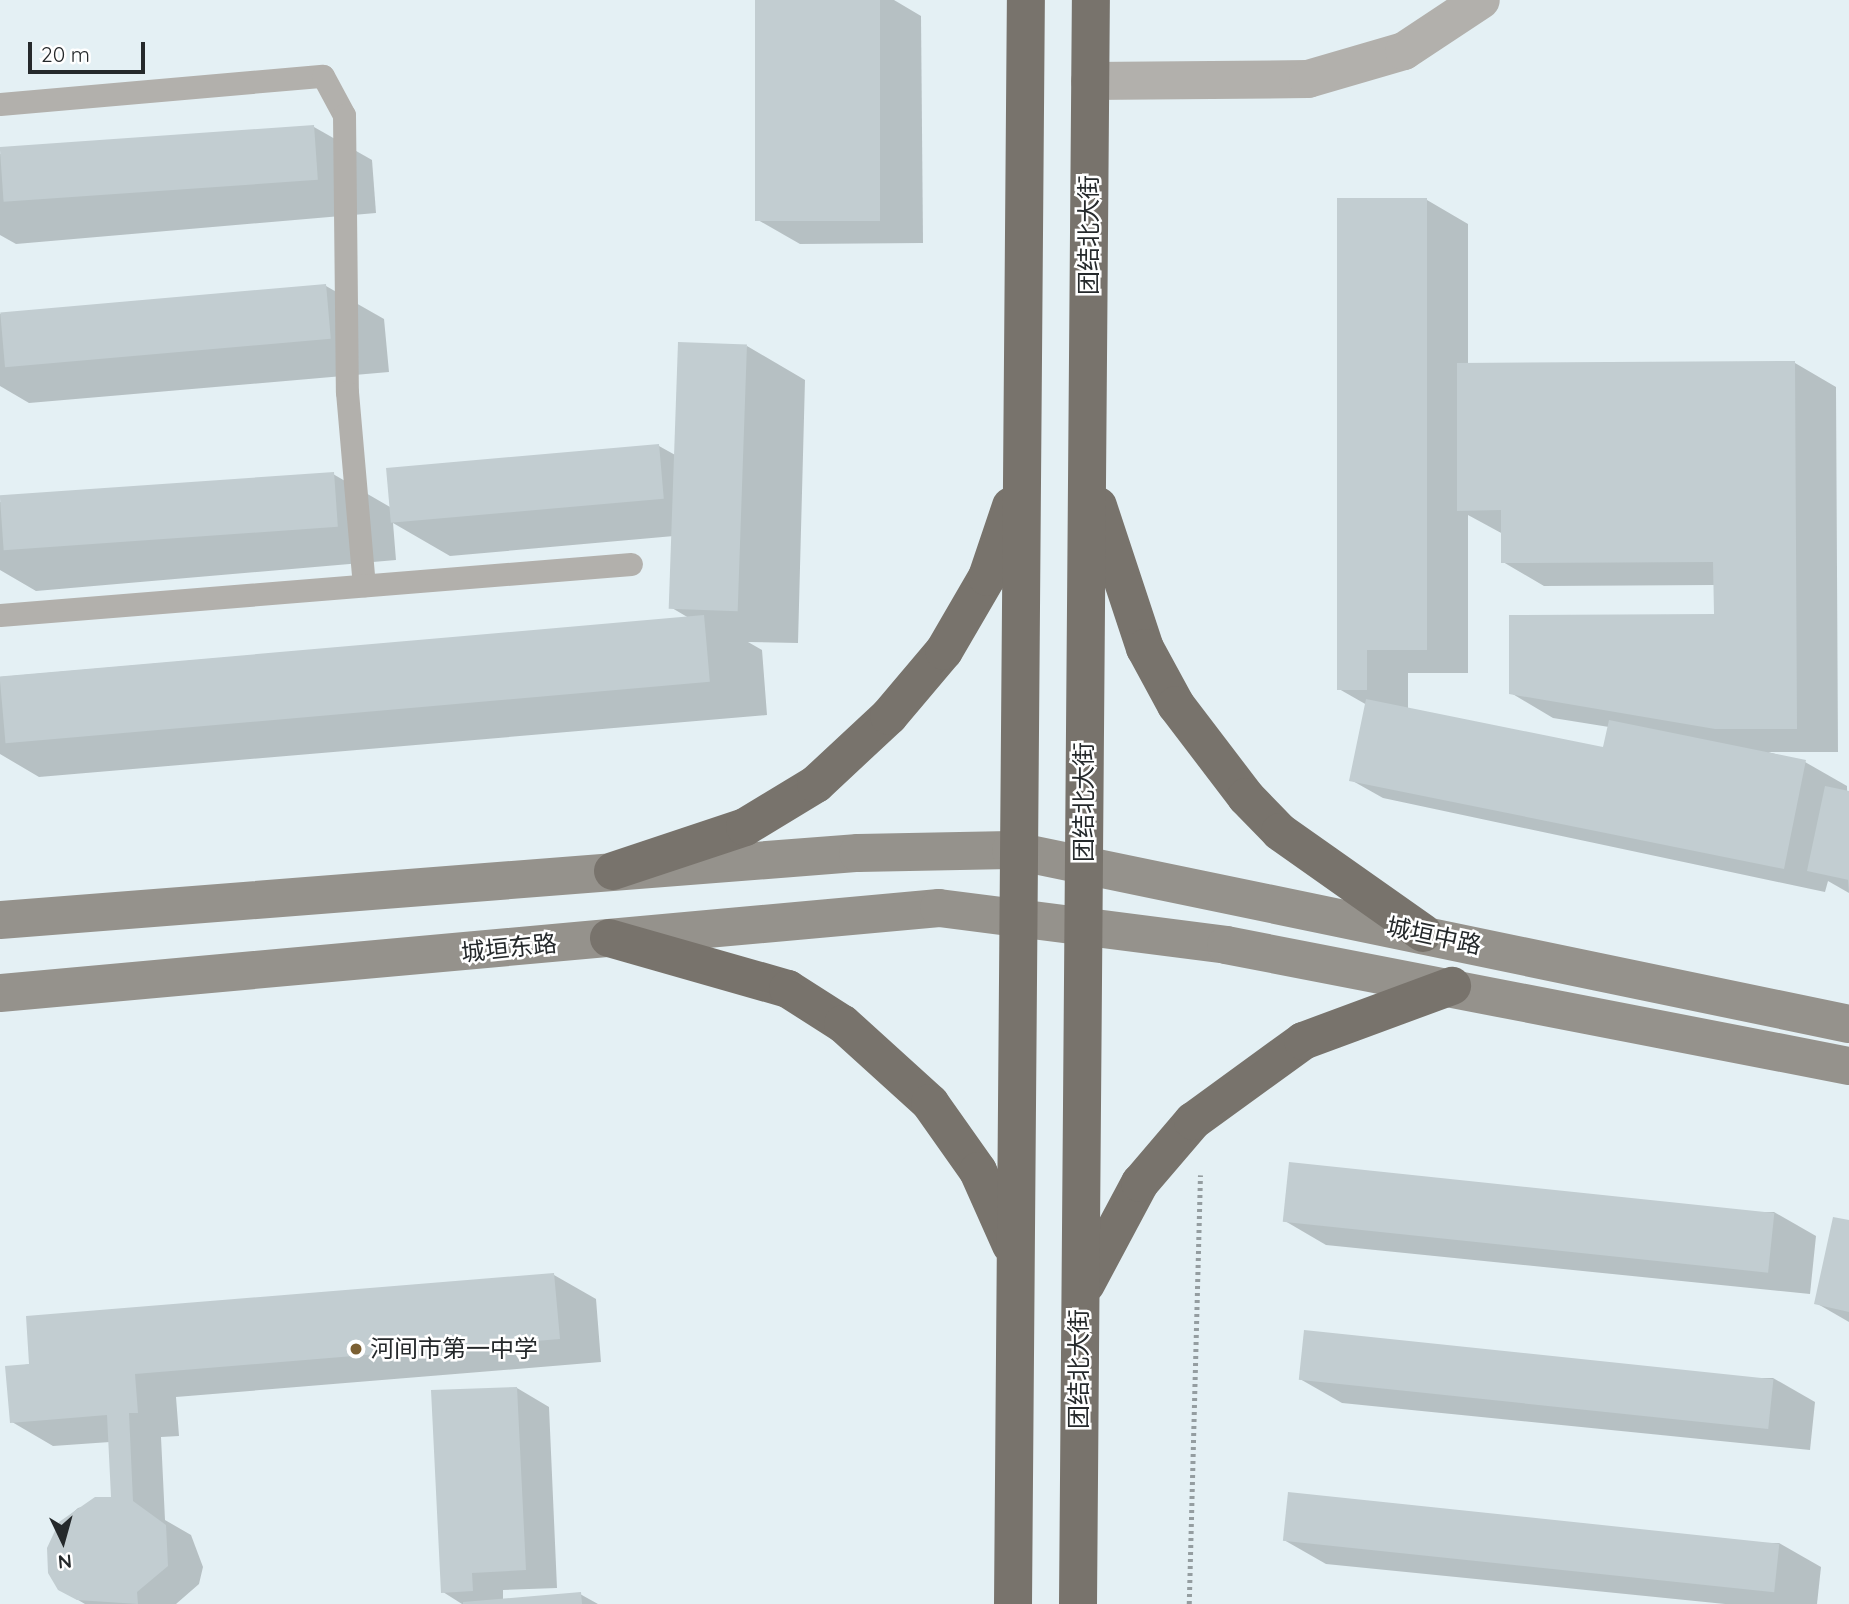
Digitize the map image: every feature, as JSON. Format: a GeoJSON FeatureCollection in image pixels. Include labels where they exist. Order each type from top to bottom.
{"type":"FeatureCollection","features":[{"type":"Feature","properties":{"kind":"highway"},"geometry":{"type":"LineString","coordinates":[[1013,1604],[1026,0]]}},
{"type":"Feature","properties":{"kind":"highway","name":"团结北大街"},"geometry":{"type":"LineString","coordinates":[[1078,1604],[1091,0]]}},
{"type":"Feature","properties":{"kind":"highway"},"geometry":{"type":"LineString","coordinates":[[1087,466],[1145,648],[1177,705],[1280,832],[1423,933]]}},
{"type":"Feature","properties":{"kind":"highway"},"geometry":{"type":"LineString","coordinates":[[613,871],[745,827],[816,784],[889,716],[944,650],[986,577],[1022,474]]}},
{"type":"Feature","properties":{"kind":"highway"},"geometry":{"type":"LineString","coordinates":[[609,938],[788,989],[843,1024],[930,1103],[978,1171],[1016,1256]]}},
{"type":"Feature","properties":{"kind":"highway"},"geometry":{"type":"LineString","coordinates":[[1080,1299],[1140,1183],[1202,1113],[1303,1041],[1452,986]]}},
{"type":"Feature","properties":{"kind":"main road"},"geometry":{"type":"LineString","coordinates":[[0,919],[613,871],[939,849],[1019,852]]}},
{"type":"Feature","properties":{"kind":"main road","name":"城垣中路"},"geometry":{"type":"LineString","coordinates":[[1019,852],[1083,861],[1849,1024]]}},
{"type":"Feature","properties":{"kind":"main road","name":"城垣东路"},"geometry":{"type":"LineString","coordinates":[[0,993],[939,908],[1019,914]]}},
{"type":"Feature","properties":{"kind":"main road","name":"城垣中路"},"geometry":{"type":"LineString","coordinates":[[1019,914],[1452,986],[1849,1066]]}},
{"type":"Feature","properties":{"kind":"street"},"geometry":{"type":"LineString","coordinates":[[1090,81],[1308,79],[1404,51],[1481,0]]}},
{"type":"Feature","properties":{"kind":"lane"},"geometry":{"type":"LineString","coordinates":[[0,104],[323,76],[344,115],[347,392],[364,585]]}},
{"type":"Feature","properties":{"kind":"lane"},"geometry":{"type":"LineString","coordinates":[[0,615],[631,564]]}},
{"type":"Feature","properties":{"kind":"path"},"geometry":{"type":"LineString","coordinates":[[1189,1604],[1202,1113]]}},
{"type":"Feature","properties":{"kind":"building"},"geometry":{"type":"Polygon","coordinates":[[[755,0],[880,0],[880,221],[755,221],[755,0]]]}},
{"type":"Feature","properties":{"kind":"building"},"geometry":{"type":"Polygon","coordinates":[[[314,125],[318,180],[4,202],[0,147],[314,125]]]}},
{"type":"Feature","properties":{"kind":"building"},"geometry":{"type":"Polygon","coordinates":[[[1337,198],[1427,198],[1427,650],[1367,650],[1367,690],[1337,690],[1337,198]]]}},
{"type":"Feature","properties":{"kind":"building"},"geometry":{"type":"Polygon","coordinates":[[[326,284],[331,339],[5,367],[0,312],[326,284]]]}},
{"type":"Feature","properties":{"kind":"building"},"geometry":{"type":"Polygon","coordinates":[[[678,342],[747,344],[738,611],[669,609],[678,342]]]}},
{"type":"Feature","properties":{"kind":"building"},"geometry":{"type":"Polygon","coordinates":[[[1795,361],[1797,729],[1715,729],[1509,694],[1509,615],[1714,614],[1713,562],[1501,563],[1501,510],[1457,511],[1457,363],[1795,361]]]}},
{"type":"Feature","properties":{"kind":"building"},"geometry":{"type":"Polygon","coordinates":[[[659,444],[664,499],[391,523],[386,468],[659,444]]]}},
{"type":"Feature","properties":{"kind":"building"},"geometry":{"type":"Polygon","coordinates":[[[334,472],[338,527],[4,550],[0,495],[334,472]]]}},
{"type":"Feature","properties":{"kind":"building"},"geometry":{"type":"Polygon","coordinates":[[[704,615],[710,682],[6,743],[0,677],[704,615]]]}},
{"type":"Feature","properties":{"kind":"building"},"geometry":{"type":"Polygon","coordinates":[[[1366,699],[1603,747],[1609,720],[1806,760],[1784,869],[1349,781],[1366,699]]]}},
{"type":"Feature","properties":{"kind":"building"},"geometry":{"type":"Polygon","coordinates":[[[1825,786],[1849,791],[1849,880],[1807,871],[1825,786]]]}},
{"type":"Feature","properties":{"kind":"building"},"geometry":{"type":"Polygon","coordinates":[[[1289,1162],[1774,1213],[1768,1273],[1283,1222],[1289,1162]]]}},
{"type":"Feature","properties":{"kind":"building"},"geometry":{"type":"Polygon","coordinates":[[[1833,1217],[1849,1220],[1849,1312],[1814,1304],[1833,1217]]]}},
{"type":"Feature","properties":{"kind":"building"},"geometry":{"type":"Polygon","coordinates":[[[554,1273],[560,1339],[135,1374],[138,1413],[129,1413],[133,1501],[166,1525],[168,1566],[137,1592],[138,1604],[77,1600],[58,1590],[48,1573],[47,1548],[59,1522],[95,1497],[111,1497],[107,1415],[10,1423],[5,1366],[29,1364],[26,1316],[554,1273]]]}},
{"type":"Feature","properties":{"kind":"building"},"geometry":{"type":"Polygon","coordinates":[[[1304,1330],[1773,1379],[1768,1429],[1299,1380],[1304,1330]]]}},
{"type":"Feature","properties":{"kind":"building"},"geometry":{"type":"Polygon","coordinates":[[[517,1387],[526,1570],[472,1573],[473,1591],[441,1593],[431,1390],[517,1387]]]}},
{"type":"Feature","properties":{"kind":"building"},"geometry":{"type":"Polygon","coordinates":[[[1288,1492],[1779,1544],[1774,1592],[1283,1541],[1288,1492]]]}},
{"type":"Feature","properties":{"kind":"building"},"geometry":{"type":"Polygon","coordinates":[[[581,1592],[582,1604],[463,1604],[463,1602],[581,1592]]]}},
{"type":"Feature","properties":{"kind":"place","name":"河间市第一中学"},"geometry":{"type":"Point","coordinates":[356,1349]}}]}
